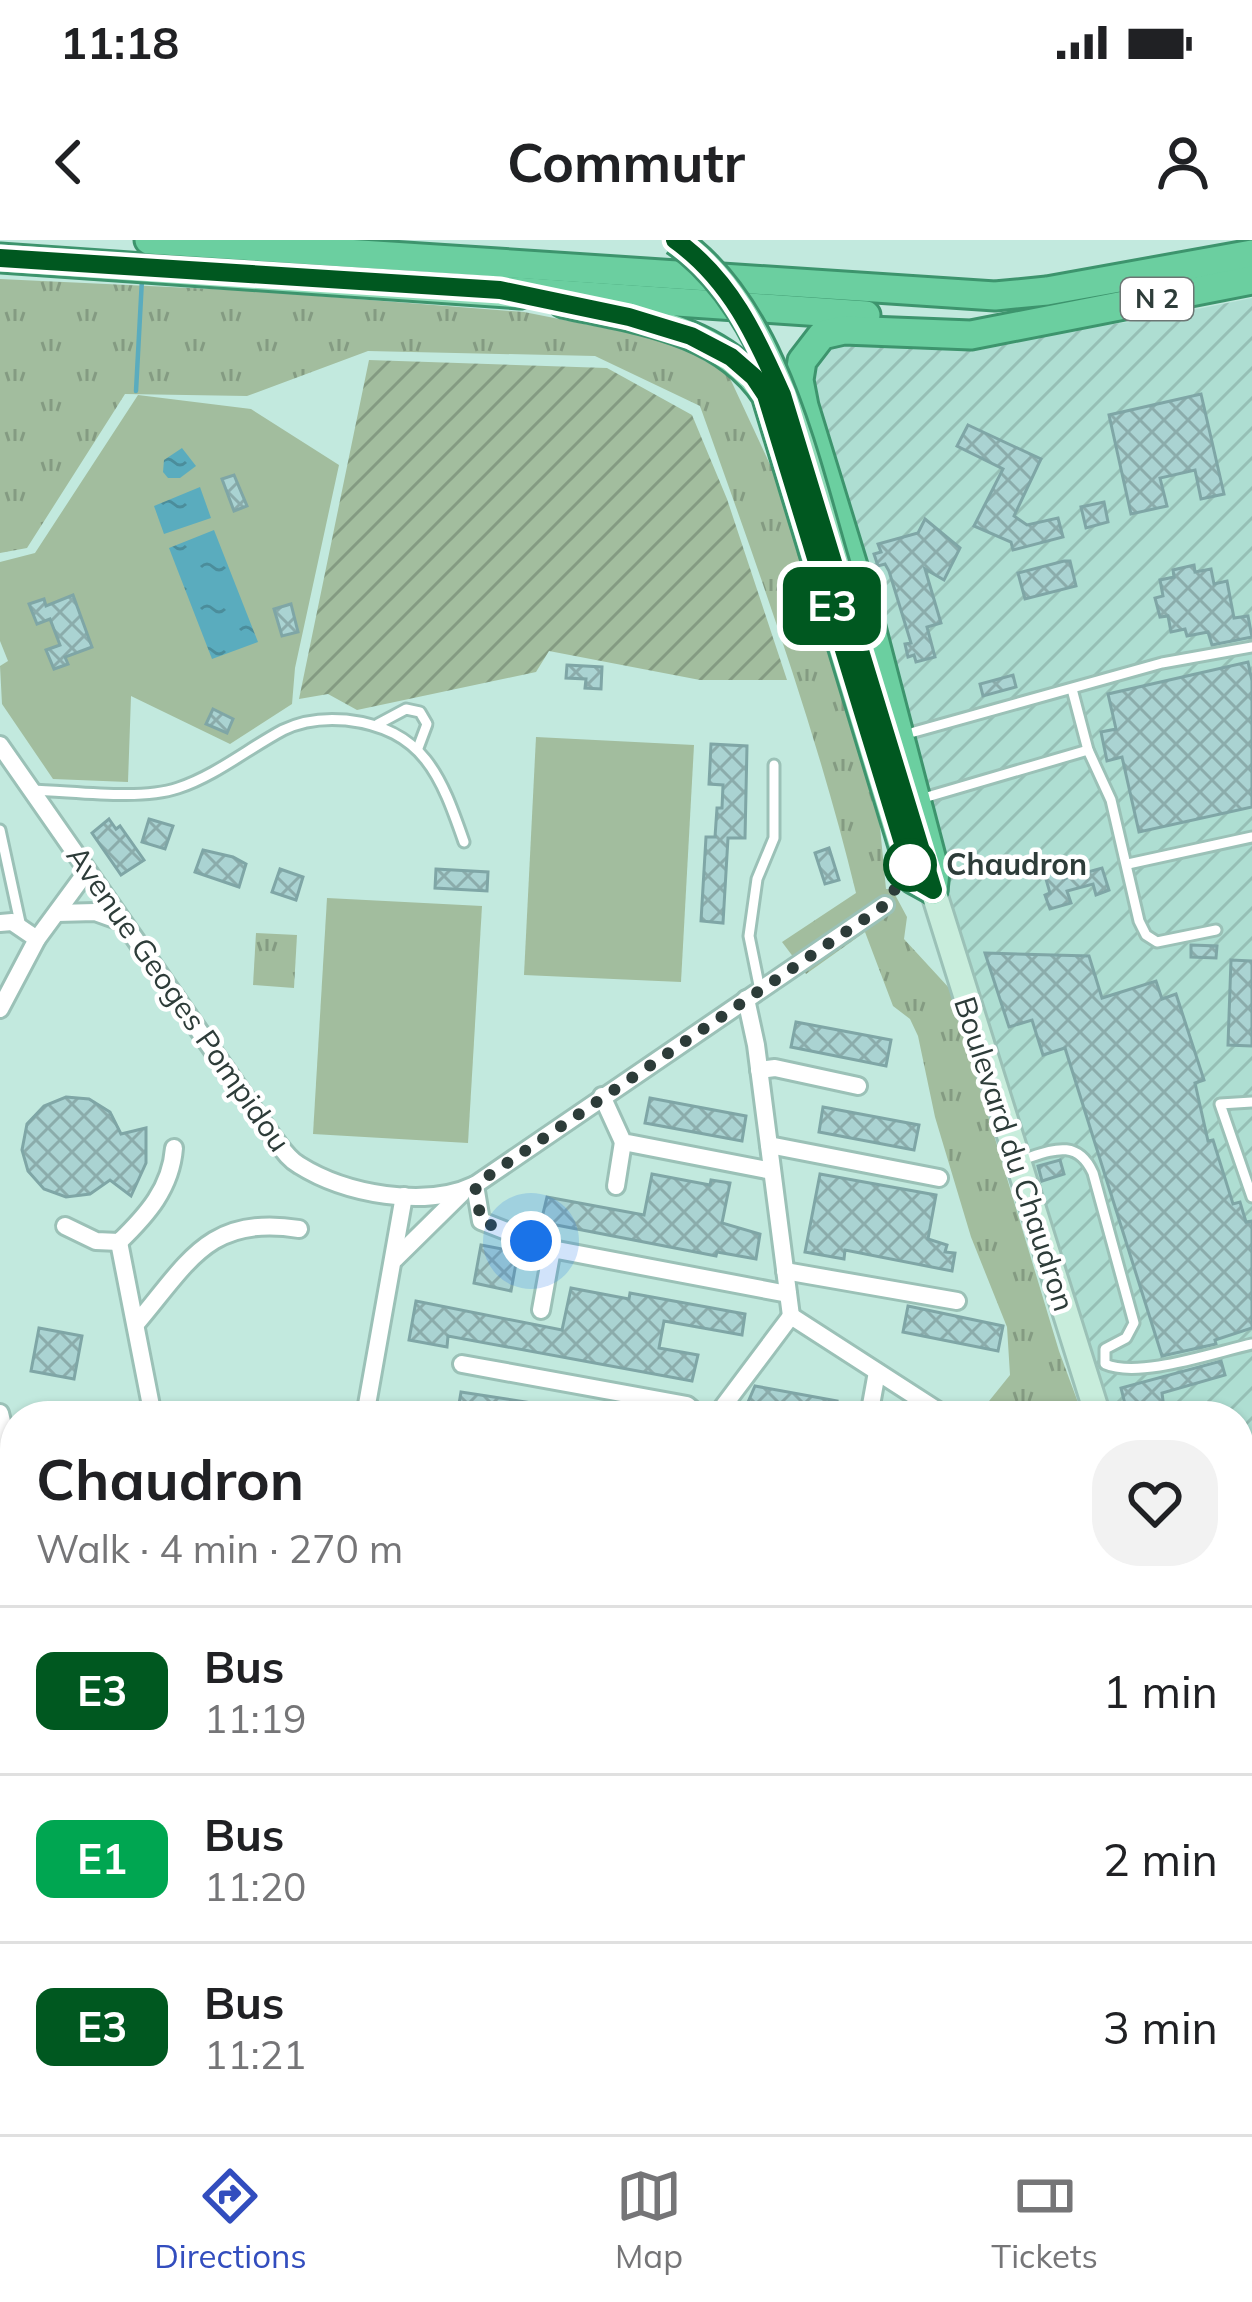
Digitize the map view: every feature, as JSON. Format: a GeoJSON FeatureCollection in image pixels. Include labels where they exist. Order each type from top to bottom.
{"type":"FeatureCollection","features":[{"type":"Feature","properties":{"kind":"highway","name":"N 2"},"geometry":{"type":"LineString","coordinates":[[149,240],[994,296],[1252,254]]}},
{"type":"Feature","properties":{"kind":"highway","name":"N 2"},"geometry":{"type":"LineString","coordinates":[[500,290],[943,321],[1062,318],[1252,280]]}},
{"type":"Feature","properties":{"kind":"highway"},"geometry":{"type":"LineString","coordinates":[[933,890],[935,872],[866,608],[805,406],[799,380],[802,361],[822,335],[844,330],[971,335],[1062,318]]}},
{"type":"Feature","properties":{"kind":"main road"},"geometry":{"type":"LineString","coordinates":[[675,240],[702,260],[750,322],[782,395],[933,890]]}},
{"type":"Feature","properties":{"kind":"main road","name":"N 2"},"geometry":{"type":"LineString","coordinates":[[0,258],[500,290]]}},
{"type":"Feature","properties":{"kind":"main road"},"geometry":{"type":"LineString","coordinates":[[500,290],[676,331],[714,345],[754,377],[766,395],[914,879],[933,890]]}},
{"type":"Feature","properties":{"kind":"main road","name":"Boulevard du Chaudron"},"geometry":{"type":"LineString","coordinates":[[933,890],[1093,1401]]}},
{"type":"Feature","properties":{"kind":"street","name":"Avenue Geoges Pompidou"},"geometry":{"type":"LineString","coordinates":[[0,746],[294,1163],[351,1186],[404,1196],[432,1196],[471,1187],[885,905]]}},
{"type":"Feature","properties":{"kind":"street"},"geometry":{"type":"LineString","coordinates":[[68,896],[72,849]]}},
{"type":"Feature","properties":{"kind":"street"},"geometry":{"type":"LineString","coordinates":[[0,1010],[37,939],[87,871]]}},
{"type":"Feature","properties":{"kind":"street"},"geometry":{"type":"LineString","coordinates":[[57,913],[95,913],[123,922]]}},
{"type":"Feature","properties":{"kind":"street"},"geometry":{"type":"LineString","coordinates":[[0,923],[21,927],[37,939]]}},
{"type":"Feature","properties":{"kind":"street"},"geometry":{"type":"LineString","coordinates":[[727,1401],[791,1316],[753,995]]}},
{"type":"Feature","properties":{"kind":"street"},"geometry":{"type":"LineString","coordinates":[[760,1070],[775,1068],[858,1086]]}},
{"type":"Feature","properties":{"kind":"street"},"geometry":{"type":"LineString","coordinates":[[602,1096],[623,1142],[616,1186]]}},
{"type":"Feature","properties":{"kind":"street"},"geometry":{"type":"LineString","coordinates":[[623,1142],[772,1171]]}},
{"type":"Feature","properties":{"kind":"street"},"geometry":{"type":"LineString","coordinates":[[769,1145],[939,1178]]}},
{"type":"Feature","properties":{"kind":"street"},"geometry":{"type":"LineString","coordinates":[[65,1226],[96,1241],[119,1242],[153,1206],[172,1168],[174,1148]]}},
{"type":"Feature","properties":{"kind":"street"},"geometry":{"type":"LineString","coordinates":[[394,1260],[471,1187],[481,1221],[552,1249],[788,1294]]}},
{"type":"Feature","properties":{"kind":"street"},"geometry":{"type":"LineString","coordinates":[[368,1401],[404,1196]]}},
{"type":"Feature","properties":{"kind":"street"},"geometry":{"type":"LineString","coordinates":[[136,1324],[173,1275],[235,1228],[265,1223],[299,1229]]}},
{"type":"Feature","properties":{"kind":"street"},"geometry":{"type":"LineString","coordinates":[[119,1242],[150,1401]]}},
{"type":"Feature","properties":{"kind":"street"},"geometry":{"type":"LineString","coordinates":[[541,1310],[552,1249]]}},
{"type":"Feature","properties":{"kind":"street"},"geometry":{"type":"LineString","coordinates":[[785,1271],[957,1301]]}},
{"type":"Feature","properties":{"kind":"street"},"geometry":{"type":"LineString","coordinates":[[791,1316],[922,1401]]}},
{"type":"Feature","properties":{"kind":"street"},"geometry":{"type":"LineString","coordinates":[[463,1364],[660,1401]]}},
{"type":"Feature","properties":{"kind":"street"},"geometry":{"type":"LineString","coordinates":[[872,1401],[877,1372]]}},
{"type":"Feature","properties":{"kind":"lane"},"geometry":{"type":"LineString","coordinates":[[914,732],[1162,663],[1252,647]]}},
{"type":"Feature","properties":{"kind":"lane"},"geometry":{"type":"LineString","coordinates":[[1072,689],[1088,750],[1111,800],[1138,921],[1146,935],[1157,942],[1216,930]]}},
{"type":"Feature","properties":{"kind":"lane"},"geometry":{"type":"LineString","coordinates":[[378,724],[406,709],[420,712],[427,724],[418,748]]}},
{"type":"Feature","properties":{"kind":"lane"},"geometry":{"type":"LineString","coordinates":[[31,790],[174,790],[289,727],[316,718],[378,724],[418,748],[436,772],[464,842]]}},
{"type":"Feature","properties":{"kind":"lane"},"geometry":{"type":"LineString","coordinates":[[927,796],[1088,750]]}},
{"type":"Feature","properties":{"kind":"lane"},"geometry":{"type":"LineString","coordinates":[[753,995],[749,936],[757,879],[774,838],[775,765]]}},
{"type":"Feature","properties":{"kind":"lane"},"geometry":{"type":"LineString","coordinates":[[0,830],[21,927]]}},
{"type":"Feature","properties":{"kind":"lane"},"geometry":{"type":"LineString","coordinates":[[1128,864],[1252,837]]}},
{"type":"Feature","properties":{"kind":"lane"},"geometry":{"type":"LineString","coordinates":[[1252,1102],[1220,1104],[1252,1197]]}},
{"type":"Feature","properties":{"kind":"lane"},"geometry":{"type":"LineString","coordinates":[[1016,1161],[1042,1153],[1079,1151],[1094,1173],[1134,1324],[1126,1338],[1105,1349],[1105,1364],[1116,1369],[1155,1366],[1252,1344]]}},
{"type":"Feature","properties":{"kind":"shaded area"},"geometry":{"type":"Polygon","coordinates":[[[1252,298],[1252,1401],[1103,1401],[951,923],[808,401],[809,355],[837,338],[992,338],[1138,321],[1252,298]]]}},
{"type":"Feature","properties":{"kind":"green space"},"geometry":{"type":"Polygon","coordinates":[[[0,279],[255,291],[524,312],[670,341],[728,374],[793,514],[878,806],[886,889],[892,889],[907,917],[904,939],[950,989],[1077,1401],[989,1401],[1010,1375],[1007,1327],[971,1237],[935,1117],[918,1036],[910,1019],[893,1006],[865,932],[806,974],[782,942],[856,893],[804,709],[700,406],[595,356],[368,351],[247,396],[125,394],[27,548],[0,553],[0,279]]]}},
{"type":"Feature","properties":{"kind":"green space"},"geometry":{"type":"Polygon","coordinates":[[[369,360],[607,368],[692,415],[727,499],[787,680],[700,680],[549,651],[536,672],[357,710],[328,694],[299,699],[369,360]]]}},
{"type":"Feature","properties":{"kind":"green space"},"geometry":{"type":"Polygon","coordinates":[[[138,395],[251,409],[339,465],[295,668],[292,704],[230,744],[131,696],[128,782],[53,779],[2,704],[0,666],[8,661],[0,641],[0,562],[35,553],[138,395]]]}},
{"type":"Feature","properties":{"kind":"green space"},"geometry":{"type":"Polygon","coordinates":[[[536,737],[694,745],[681,982],[524,975],[536,737]]]}},
{"type":"Feature","properties":{"kind":"green space"},"geometry":{"type":"Polygon","coordinates":[[[327,898],[482,906],[468,1143],[313,1134],[327,898]]]}},
{"type":"Feature","properties":{"kind":"green space"},"geometry":{"type":"Polygon","coordinates":[[[256,933],[297,935],[294,988],[253,985],[256,933]]]}},
{"type":"Feature","properties":{"kind":"water"},"geometry":{"type":"Polygon","coordinates":[[[182,448],[196,466],[180,478],[168,478],[164,460],[182,448]]]}},
{"type":"Feature","properties":{"kind":"water"},"geometry":{"type":"Polygon","coordinates":[[[200,487],[211,518],[164,534],[154,506],[200,487]]]}},
{"type":"Feature","properties":{"kind":"water"},"geometry":{"type":"Polygon","coordinates":[[[214,530],[258,642],[212,659],[169,548],[214,530]]]}},
{"type":"Feature","properties":{"kind":"building"},"geometry":{"type":"Polygon","coordinates":[[[1201,394],[1224,494],[1201,499],[1195,470],[1160,478],[1167,506],[1131,514],[1109,415],[1201,394]]]}},
{"type":"Feature","properties":{"kind":"building"},"geometry":{"type":"Polygon","coordinates":[[[968,425],[1041,459],[1014,516],[1027,525],[1058,518],[1063,537],[1013,550],[1011,542],[974,526],[1003,469],[957,446],[968,425]]]}},
{"type":"Feature","properties":{"kind":"building"},"geometry":{"type":"Polygon","coordinates":[[[234,475],[247,506],[234,511],[222,479],[234,475]]]}},
{"type":"Feature","properties":{"kind":"building"},"geometry":{"type":"Polygon","coordinates":[[[1104,502],[1108,522],[1086,528],[1081,507],[1104,502]]]}},
{"type":"Feature","properties":{"kind":"building"},"geometry":{"type":"Polygon","coordinates":[[[925,519],[960,548],[944,580],[925,569],[941,623],[927,627],[935,657],[916,662],[914,655],[908,657],[905,644],[911,643],[889,571],[885,564],[878,566],[874,554],[881,552],[878,544],[918,533],[925,519]]]}},
{"type":"Feature","properties":{"kind":"building"},"geometry":{"type":"Polygon","coordinates":[[[1070,561],[1076,586],[1025,599],[1018,573],[1070,561]]]}},
{"type":"Feature","properties":{"kind":"building"},"geometry":{"type":"Polygon","coordinates":[[[1194,565],[1195,572],[1211,569],[1214,584],[1227,581],[1234,618],[1248,616],[1252,637],[1212,645],[1208,632],[1187,636],[1185,629],[1171,632],[1168,616],[1160,617],[1155,598],[1163,596],[1160,580],[1174,577],[1173,570],[1194,565]]]}},
{"type":"Feature","properties":{"kind":"building"},"geometry":{"type":"Polygon","coordinates":[[[73,595],[92,647],[65,657],[68,664],[54,669],[46,650],[60,645],[50,619],[37,624],[29,604],[44,599],[46,606],[73,595]]]}},
{"type":"Feature","properties":{"kind":"building"},"geometry":{"type":"Polygon","coordinates":[[[291,604],[298,632],[282,636],[274,609],[291,604]]]}},
{"type":"Feature","properties":{"kind":"building"},"geometry":{"type":"Polygon","coordinates":[[[1248,662],[1252,807],[1139,832],[1122,757],[1107,761],[1101,732],[1116,729],[1108,694],[1248,662]]]}},
{"type":"Feature","properties":{"kind":"building"},"geometry":{"type":"Polygon","coordinates":[[[567,665],[602,667],[601,689],[585,688],[586,679],[566,678],[567,665]]]}},
{"type":"Feature","properties":{"kind":"building"},"geometry":{"type":"Polygon","coordinates":[[[1013,675],[1016,687],[983,696],[980,684],[1013,675]]]}},
{"type":"Feature","properties":{"kind":"building"},"geometry":{"type":"Polygon","coordinates":[[[213,709],[233,719],[227,733],[206,724],[213,709]]]}},
{"type":"Feature","properties":{"kind":"building"},"geometry":{"type":"Polygon","coordinates":[[[711,744],[747,746],[745,838],[728,838],[723,923],[701,921],[706,837],[715,837],[717,808],[722,808],[723,785],[709,784],[711,744]]]}},
{"type":"Feature","properties":{"kind":"building"},"geometry":{"type":"Polygon","coordinates":[[[109,819],[116,829],[120,826],[144,860],[121,875],[92,833],[109,819]]]}},
{"type":"Feature","properties":{"kind":"building"},"geometry":{"type":"Polygon","coordinates":[[[149,819],[173,826],[165,849],[142,842],[149,819]]]}},
{"type":"Feature","properties":{"kind":"building"},"geometry":{"type":"Polygon","coordinates":[[[829,848],[839,880],[825,884],[815,853],[829,848]]]}},
{"type":"Feature","properties":{"kind":"building"},"geometry":{"type":"Polygon","coordinates":[[[203,850],[246,864],[239,887],[195,872],[203,850]]]}},
{"type":"Feature","properties":{"kind":"building"},"geometry":{"type":"Polygon","coordinates":[[[1057,860],[1063,879],[1102,868],[1109,890],[1096,895],[1093,884],[1067,891],[1071,903],[1050,909],[1042,865],[1057,860]]]}},
{"type":"Feature","properties":{"kind":"building"},"geometry":{"type":"Polygon","coordinates":[[[280,869],[303,877],[296,900],[272,892],[280,869]]]}},
{"type":"Feature","properties":{"kind":"building"},"geometry":{"type":"Polygon","coordinates":[[[436,869],[488,872],[487,891],[435,888],[436,869]]]}},
{"type":"Feature","properties":{"kind":"building"},"geometry":{"type":"Polygon","coordinates":[[[1191,945],[1217,946],[1216,958],[1191,957],[1191,945]]]}},
{"type":"Feature","properties":{"kind":"building"},"geometry":{"type":"Polygon","coordinates":[[[985,953],[1089,956],[1102,998],[1156,981],[1162,999],[1176,994],[1204,1080],[1195,1083],[1208,1141],[1213,1140],[1233,1204],[1240,1202],[1246,1222],[1252,1221],[1252,1328],[1215,1340],[1216,1344],[1162,1356],[1065,1048],[1043,1055],[1032,1020],[1009,1027],[985,953]]]}},
{"type":"Feature","properties":{"kind":"building"},"geometry":{"type":"Polygon","coordinates":[[[1231,960],[1252,961],[1252,1046],[1228,1045],[1231,960]]]}},
{"type":"Feature","properties":{"kind":"building"},"geometry":{"type":"Polygon","coordinates":[[[796,1022],[891,1040],[886,1066],[791,1047],[796,1022]]]}},
{"type":"Feature","properties":{"kind":"building"},"geometry":{"type":"Polygon","coordinates":[[[66,1097],[89,1099],[110,1112],[121,1134],[146,1128],[146,1163],[131,1196],[110,1180],[90,1194],[66,1197],[44,1189],[28,1171],[22,1150],[27,1124],[44,1106],[66,1097]]]}},
{"type":"Feature","properties":{"kind":"building"},"geometry":{"type":"Polygon","coordinates":[[[650,1098],[746,1116],[742,1141],[645,1123],[650,1098]]]}},
{"type":"Feature","properties":{"kind":"building"},"geometry":{"type":"Polygon","coordinates":[[[823,1107],[919,1125],[914,1150],[819,1132],[823,1107]]]}},
{"type":"Feature","properties":{"kind":"building"},"geometry":{"type":"Polygon","coordinates":[[[1060,1160],[1064,1174],[1042,1181],[1038,1166],[1060,1160]]]}},
{"type":"Feature","properties":{"kind":"building"},"geometry":{"type":"Polygon","coordinates":[[[652,1174],[710,1185],[711,1180],[730,1183],[722,1223],[760,1234],[756,1259],[717,1252],[716,1256],[541,1222],[547,1197],[644,1215],[652,1174]]]}},
{"type":"Feature","properties":{"kind":"building"},"geometry":{"type":"Polygon","coordinates":[[[820,1174],[936,1195],[928,1239],[947,1245],[945,1252],[955,1253],[952,1271],[845,1250],[844,1259],[805,1252],[820,1174]]]}},
{"type":"Feature","properties":{"kind":"building"},"geometry":{"type":"Polygon","coordinates":[[[481,1245],[518,1252],[511,1291],[474,1283],[481,1245]]]}},
{"type":"Feature","properties":{"kind":"building"},"geometry":{"type":"Polygon","coordinates":[[[571,1288],[629,1299],[630,1293],[745,1314],[742,1335],[664,1321],[659,1348],[698,1355],[692,1381],[448,1336],[447,1347],[409,1340],[416,1301],[562,1330],[571,1288]]]}},
{"type":"Feature","properties":{"kind":"building"},"geometry":{"type":"Polygon","coordinates":[[[908,1306],[1003,1326],[998,1351],[903,1332],[908,1306]]]}},
{"type":"Feature","properties":{"kind":"building"},"geometry":{"type":"Polygon","coordinates":[[[39,1328],[82,1336],[74,1379],[31,1371],[39,1328]]]}},
{"type":"Feature","properties":{"kind":"building"},"geometry":{"type":"Polygon","coordinates":[[[1221,1361],[1225,1375],[1162,1393],[1163,1401],[1124,1401],[1121,1388],[1221,1361]]]}},
{"type":"Feature","properties":{"kind":"building"},"geometry":{"type":"Polygon","coordinates":[[[755,1386],[837,1401],[748,1401],[755,1386]]]}},
{"type":"Feature","properties":{"kind":"building"},"geometry":{"type":"Polygon","coordinates":[[[461,1392],[519,1401],[460,1401],[461,1392]]]}},
{"type":"Feature","properties":{"kind":"waterway"},"geometry":{"type":"LineString","coordinates":[[136,391],[142,279]]}},
{"type":"Feature","properties":{"kind":"bus line","name":"E3"},"geometry":{"type":"LineString","coordinates":[[0,258],[500,290],[629,317],[714,345],[754,377],[766,395],[914,879],[933,890],[782,395],[750,322],[702,260],[675,240]]}},
{"type":"Feature","properties":{"kind":"place","name":"Chaudron"},"geometry":{"type":"Point","coordinates":[910,865]}},
{"type":"Feature","properties":{"kind":"route"},"geometry":{"type":"LineString","coordinates":[[531,1241],[481,1221],[475,1185],[885,905],[910,865]]}}]}
